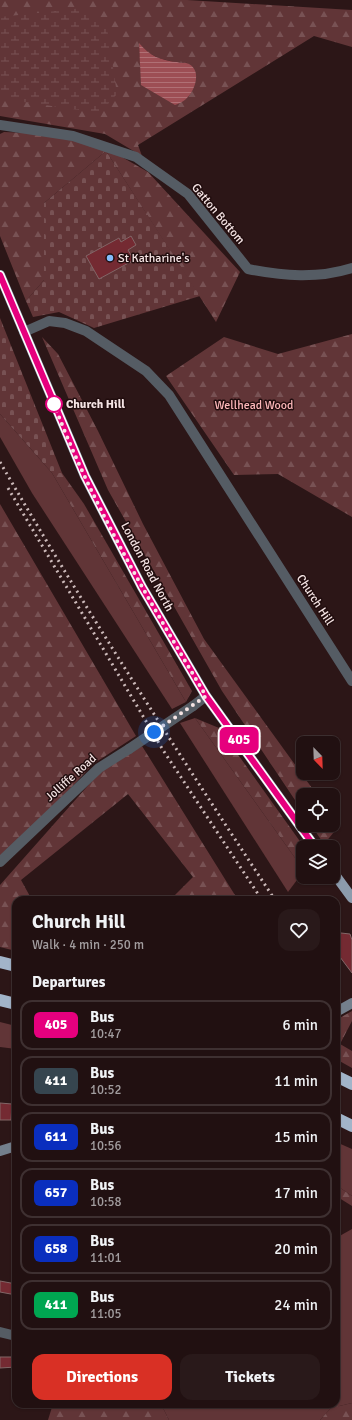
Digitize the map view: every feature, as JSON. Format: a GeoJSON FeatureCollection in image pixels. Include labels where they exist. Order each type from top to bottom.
{"type":"FeatureCollection","features":[{"type":"Feature","properties":{"kind":"highway"},"geometry":{"type":"LineString","coordinates":[[0,962],[12,965]]}},
{"type":"Feature","properties":{"kind":"highway"},"geometry":{"type":"LineString","coordinates":[[0,1000],[12,1003]]}},
{"type":"Feature","properties":{"kind":"highway"},"geometry":{"type":"LineString","coordinates":[[340,1078],[352,1084]]}},
{"type":"Feature","properties":{"kind":"highway"},"geometry":{"type":"LineString","coordinates":[[340,1120],[352,1126]]}},
{"type":"Feature","properties":{"kind":"main road","name":"London Road North"},"geometry":{"type":"LineString","coordinates":[[0,275],[85,476],[142,587],[206,696],[310,840]]}},
{"type":"Feature","properties":{"kind":"main road"},"geometry":{"type":"LineString","coordinates":[[340,882],[352,898]]}},
{"type":"Feature","properties":{"kind":"main road"},"geometry":{"type":"LineString","coordinates":[[340,1010],[352,1003]]}},
{"type":"Feature","properties":{"kind":"main road"},"geometry":{"type":"LineString","coordinates":[[0,1151],[12,1147]]}},
{"type":"Feature","properties":{"kind":"street","name":"Gatton Bottom"},"geometry":{"type":"LineString","coordinates":[[0,125],[73,136],[136,157],[188,194],[248,269],[277,274],[318,276],[352,268]]}},
{"type":"Feature","properties":{"kind":"street","name":"Church Hill"},"geometry":{"type":"LineString","coordinates":[[24,332],[49,321],[65,323],[86,331],[146,371],[169,395],[352,680]]}},
{"type":"Feature","properties":{"kind":"street","name":"Jolliffe Road"},"geometry":{"type":"LineString","coordinates":[[0,862],[99,768],[206,696]]}},
{"type":"Feature","properties":{"kind":"street"},"geometry":{"type":"LineString","coordinates":[[0,1332],[12,1335]]}},
{"type":"Feature","properties":{"kind":"green space"},"geometry":{"type":"Polygon","coordinates":[[[0,0],[187,0],[352,10],[352,47],[314,36],[138,145],[142,156],[105,134],[0,116],[0,0]],[[139,44],[142,85],[188,63],[161,59],[139,44]]]}},
{"type":"Feature","properties":{"kind":"green space"},"geometry":{"type":"Polygon","coordinates":[[[83,8],[107,28],[117,94],[100,113],[10,100],[0,92],[0,17],[83,8]]]}},
{"type":"Feature","properties":{"kind":"green space"},"geometry":{"type":"Polygon","coordinates":[[[4,132],[30,133],[101,145],[148,172],[240,272],[216,322],[106,151],[44,203],[44,280],[26,301],[0,236],[0,134],[4,132]]]}},
{"type":"Feature","properties":{"kind":"green space"},"geometry":{"type":"Polygon","coordinates":[[[106,151],[200,296],[94,328],[59,312],[33,317],[26,301],[44,280],[44,203],[106,151]]]}},
{"type":"Feature","properties":{"kind":"green space"},"geometry":{"type":"Polygon","coordinates":[[[0,318],[62,473],[52,473],[0,414],[0,318]]]}},
{"type":"Feature","properties":{"kind":"green space","name":"Wellhead Wood"},"geometry":{"type":"Polygon","coordinates":[[[352,334],[352,517],[278,474],[234,475],[166,376],[224,337],[278,354],[352,334]]]}},
{"type":"Feature","properties":{"kind":"green space"},"geometry":{"type":"Polygon","coordinates":[[[42,337],[58,354],[98,431],[143,524],[204,639],[296,766],[296,780],[306,780],[312,788],[296,788],[296,802],[222,691],[108,490],[42,337]]]}},
{"type":"Feature","properties":{"kind":"green space"},"geometry":{"type":"Polygon","coordinates":[[[0,414],[52,473],[186,702],[172,709],[32,493],[0,437],[0,414]]]}},
{"type":"Feature","properties":{"kind":"green space"},"geometry":{"type":"Polygon","coordinates":[[[52,473],[62,473],[84,504],[192,691],[186,702],[52,473]]]}},
{"type":"Feature","properties":{"kind":"green space"},"geometry":{"type":"Polygon","coordinates":[[[0,504],[136,736],[93,764],[0,865],[0,504]]]}},
{"type":"Feature","properties":{"kind":"green space"},"geometry":{"type":"Polygon","coordinates":[[[195,718],[296,859],[296,881],[288,892],[180,723],[195,718]]]}},
{"type":"Feature","properties":{"kind":"green space"},"geometry":{"type":"Polygon","coordinates":[[[195,718],[219,728],[299,840],[296,840],[296,859],[195,718]]]}},
{"type":"Feature","properties":{"kind":"green space"},"geometry":{"type":"Polygon","coordinates":[[[142,746],[236,896],[174,896],[193,877],[128,794],[21,880],[30,896],[12,896],[12,950],[0,947],[0,885],[100,772],[142,746]]]}},
{"type":"Feature","properties":{"kind":"green space"},"geometry":{"type":"Polygon","coordinates":[[[316,832],[334,832],[327,840],[321,840],[316,832]]]}},
{"type":"Feature","properties":{"kind":"green space"},"geometry":{"type":"Polygon","coordinates":[[[352,1011],[352,1021],[340,1044],[340,1018],[352,1011]]]}},
{"type":"Feature","properties":{"kind":"green space"},"geometry":{"type":"Polygon","coordinates":[[[0,1022],[12,1025],[12,1048],[0,1047],[0,1022]]]}},
{"type":"Feature","properties":{"kind":"green space"},"geometry":{"type":"Polygon","coordinates":[[[340,1044],[352,1051],[352,1068],[340,1061],[340,1044]]]}},
{"type":"Feature","properties":{"kind":"green space"},"geometry":{"type":"Polygon","coordinates":[[[340,1144],[352,1149],[352,1196],[340,1188],[340,1144]]]}},
{"type":"Feature","properties":{"kind":"green space"},"geometry":{"type":"Polygon","coordinates":[[[340,1188],[352,1196],[352,1206],[340,1198],[340,1188]]]}},
{"type":"Feature","properties":{"kind":"green space"},"geometry":{"type":"Polygon","coordinates":[[[352,1229],[352,1403],[340,1406],[340,1236],[352,1229]]]}},
{"type":"Feature","properties":{"kind":"green space"},"geometry":{"type":"Polygon","coordinates":[[[352,1403],[352,1420],[320,1420],[331,1408],[340,1408],[340,1406],[352,1403]]]}},
{"type":"Feature","properties":{"kind":"green space"},"geometry":{"type":"Polygon","coordinates":[[[52,1408],[163,1408],[169,1420],[48,1420],[52,1408]]]}},
{"type":"Feature","properties":{"kind":"green space"},"geometry":{"type":"Polygon","coordinates":[[[163,1408],[331,1408],[320,1420],[169,1420],[163,1408]]]}},
{"type":"Feature","properties":{"kind":"shaded area"},"geometry":{"type":"Polygon","coordinates":[[[139,43],[156,57],[165,60],[188,63],[193,67],[196,81],[192,91],[185,100],[175,105],[141,85],[139,43]]]}},
{"type":"Feature","properties":{"kind":"building","name":"St Katharine's"},"geometry":{"type":"Polygon","coordinates":[[[131,236],[136,245],[128,250],[134,260],[99,279],[86,256],[119,238],[121,242],[131,236]]]}},
{"type":"Feature","properties":{"kind":"building"},"geometry":{"type":"Polygon","coordinates":[[[340,934],[350,934],[352,940],[352,973],[340,957],[340,934]]]}},
{"type":"Feature","properties":{"kind":"building"},"geometry":{"type":"Polygon","coordinates":[[[0,1103],[12,1104],[11,1120],[0,1120],[0,1103]]]}},
{"type":"Feature","properties":{"kind":"building"},"geometry":{"type":"Polygon","coordinates":[[[0,1281],[12,1283],[12,1294],[0,1292],[0,1281]]]}},
{"type":"Feature","properties":{"kind":"building"},"geometry":{"type":"Polygon","coordinates":[[[0,1357],[12,1357],[12,1367],[0,1368],[0,1357]]]}},
{"type":"Feature","properties":{"kind":"railway"},"geometry":{"type":"LineString","coordinates":[[0,462],[134,683],[272,896]]}},
{"type":"Feature","properties":{"kind":"railway"},"geometry":{"type":"LineString","coordinates":[[8,488],[163,750],[259,896]]}},
{"type":"Feature","properties":{"kind":"bus line","name":"405"},"geometry":{"type":"LineString","coordinates":[[0,275],[85,476],[142,587],[206,696],[310,840]]}},
{"type":"Feature","properties":{"kind":"place","name":"St Katharine's"},"geometry":{"type":"Point","coordinates":[110,258]}},
{"type":"Feature","properties":{"kind":"place","name":"Church Hill"},"geometry":{"type":"Point","coordinates":[54,404]}},
{"type":"Feature","properties":{"kind":"route"},"geometry":{"type":"LineString","coordinates":[[54,404],[85,476],[142,587],[206,696],[154,732]]}}]}
